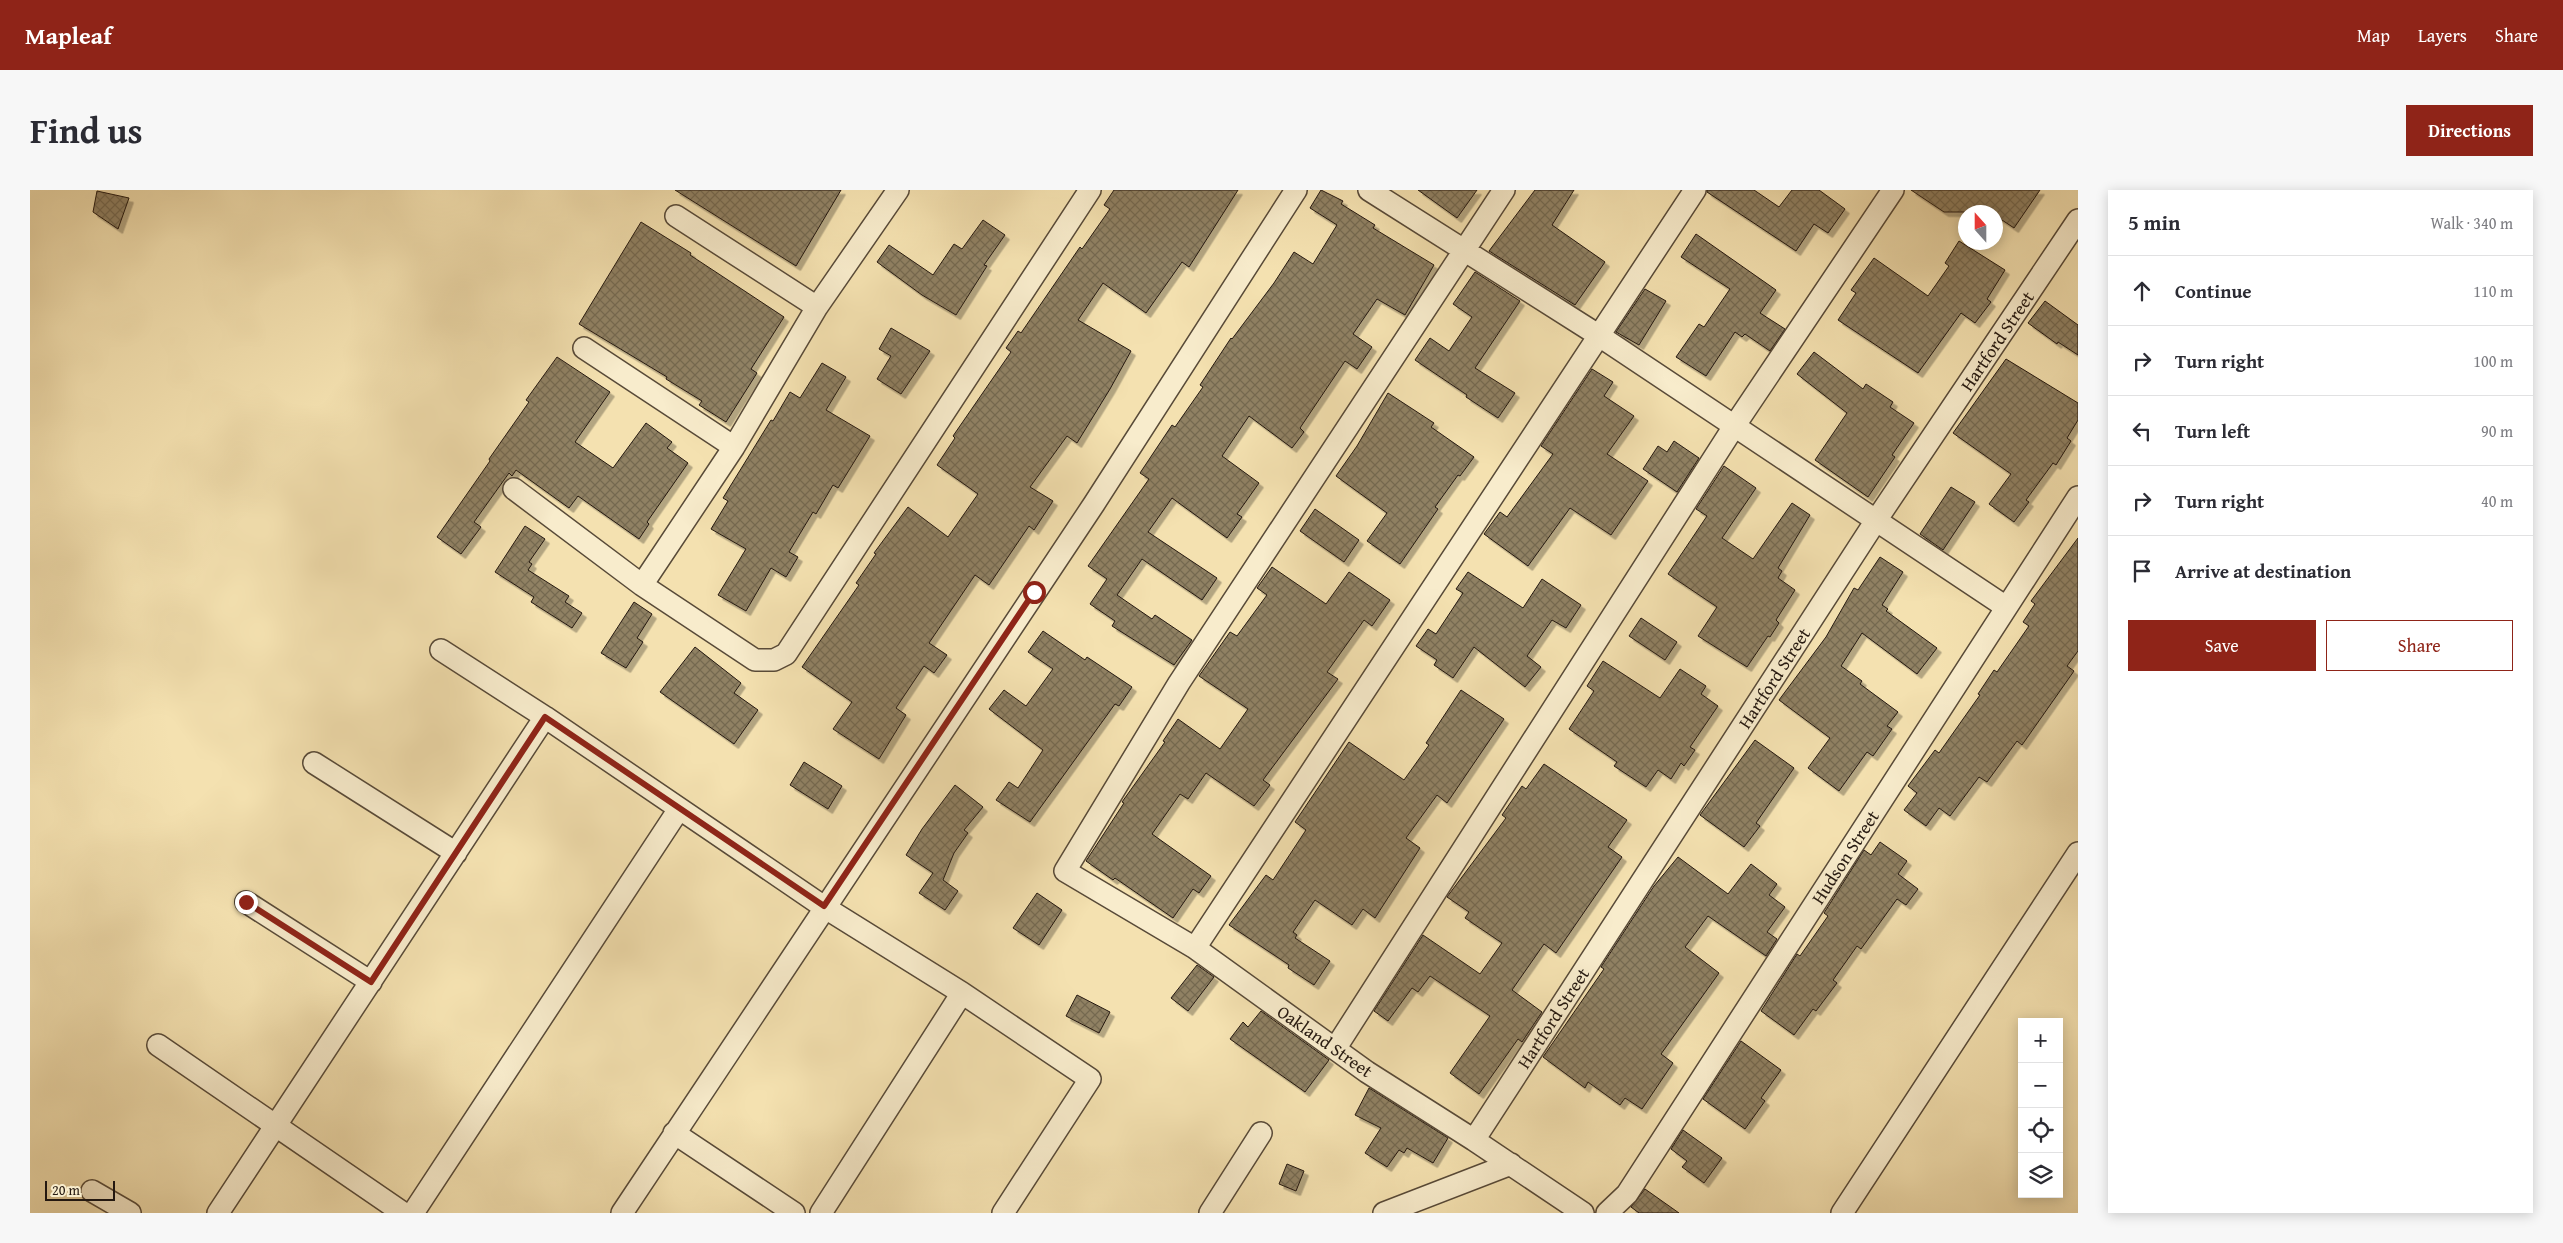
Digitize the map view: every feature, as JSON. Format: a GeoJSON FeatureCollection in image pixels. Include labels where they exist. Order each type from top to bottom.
{"type":"FeatureCollection","features":[{"type":"Feature","properties":{"kind":"street"},"geometry":{"type":"LineString","coordinates":[[642,585],[734,447],[817,308],[898,190]]}},
{"type":"Feature","properties":{"kind":"street"},"geometry":{"type":"LineString","coordinates":[[514,489],[642,585],[755,660],[774,660],[786,654],[1090,190]]}},
{"type":"Feature","properties":{"kind":"street"},"geometry":{"type":"LineString","coordinates":[[622,1213],[824,906],[1094,504],[1296,190]]}},
{"type":"Feature","properties":{"kind":"street"},"geometry":{"type":"LineString","coordinates":[[1369,190],[1463,252],[1598,335],[1735,425],[1875,522],[2006,607]]}},
{"type":"Feature","properties":{"kind":"street"},"geometry":{"type":"LineString","coordinates":[[1463,252],[1504,190]]}},
{"type":"Feature","properties":{"kind":"street"},"geometry":{"type":"LineString","coordinates":[[1195,948],[1695,190]]}},
{"type":"Feature","properties":{"kind":"street"},"geometry":{"type":"LineString","coordinates":[[1335,1049],[1735,425],[1893,190]]}},
{"type":"Feature","properties":{"kind":"street"},"geometry":{"type":"LineString","coordinates":[[676,216],[817,308]]}},
{"type":"Feature","properties":{"kind":"street","name":"Hartford Street"},"geometry":{"type":"LineString","coordinates":[[1474,1140],[1875,522],[2078,220]]}},
{"type":"Feature","properties":{"kind":"street","name":"Oakland Street"},"geometry":{"type":"LineString","coordinates":[[1463,252],[1179,683],[1065,871],[1195,948],[1335,1049],[1583,1213]]}},
{"type":"Feature","properties":{"kind":"street"},"geometry":{"type":"LineString","coordinates":[[584,348],[734,447]]}},
{"type":"Feature","properties":{"kind":"street","name":"Hudson Street"},"geometry":{"type":"LineString","coordinates":[[1607,1213],[1627,1194],[2078,497]]}},
{"type":"Feature","properties":{"kind":"street"},"geometry":{"type":"LineString","coordinates":[[441,650],[545,717],[824,906],[962,993],[1090,1079],[1003,1213]]}},
{"type":"Feature","properties":{"kind":"street"},"geometry":{"type":"LineString","coordinates":[[218,1213],[545,717]]}},
{"type":"Feature","properties":{"kind":"street"},"geometry":{"type":"LineString","coordinates":[[314,764],[456,853]]}},
{"type":"Feature","properties":{"kind":"street"},"geometry":{"type":"LineString","coordinates":[[413,1213],[680,809]]}},
{"type":"Feature","properties":{"kind":"street"},"geometry":{"type":"LineString","coordinates":[[1842,1213],[2070,880],[2078,853]]}},
{"type":"Feature","properties":{"kind":"street"},"geometry":{"type":"LineString","coordinates":[[246,902],[371,982]]}},
{"type":"Feature","properties":{"kind":"street"},"geometry":{"type":"LineString","coordinates":[[821,1213],[962,993]]}},
{"type":"Feature","properties":{"kind":"street"},"geometry":{"type":"LineString","coordinates":[[158,1045],[403,1213]]}},
{"type":"Feature","properties":{"kind":"street"},"geometry":{"type":"LineString","coordinates":[[674,1133],[794,1213]]}},
{"type":"Feature","properties":{"kind":"street"},"geometry":{"type":"LineString","coordinates":[[1210,1213],[1261,1133]]}},
{"type":"Feature","properties":{"kind":"street"},"geometry":{"type":"LineString","coordinates":[[1384,1213],[1511,1164]]}},
{"type":"Feature","properties":{"kind":"street"},"geometry":{"type":"LineString","coordinates":[[92,1191],[130,1213]]}},
{"type":"Feature","properties":{"kind":"building"},"geometry":{"type":"Polygon","coordinates":[[[675,190],[841,190],[796,266],[675,190]]]}},
{"type":"Feature","properties":{"kind":"building"},"geometry":{"type":"Polygon","coordinates":[[[1114,190],[1238,190],[1189,267],[1182,262],[1146,313],[1103,283],[1078,320],[1131,351],[1077,443],[1067,436],[1030,487],[1053,501],[1034,530],[1029,526],[989,585],[975,575],[929,643],[947,655],[934,673],[924,666],[896,708],[906,715],[879,759],[833,729],[852,702],[802,667],[859,585],[856,583],[876,554],[874,553],[908,507],[948,537],[978,494],[937,465],[955,438],[953,436],[1011,352],[1006,348],[1018,331],[1021,333],[1080,247],[1082,249],[1110,209],[1104,205],[1114,190]]]}},
{"type":"Feature","properties":{"kind":"building"},"geometry":{"type":"Polygon","coordinates":[[[1321,190],[1343,201],[1341,204],[1375,225],[1373,228],[1434,265],[1405,315],[1377,299],[1353,334],[1372,347],[1357,369],[1345,361],[1300,428],[1304,432],[1292,448],[1249,416],[1222,456],[1259,483],[1237,514],[1242,517],[1227,538],[1172,498],[1148,532],[1217,578],[1202,600],[1142,559],[1117,595],[1152,619],[1155,615],[1192,640],[1174,665],[1112,626],[1115,621],[1090,604],[1107,579],[1088,566],[1149,479],[1140,473],[1172,425],[1175,427],[1203,387],[1200,385],[1231,338],[1274,283],[1294,252],[1313,264],[1337,225],[1310,208],[1321,190]]]}},
{"type":"Feature","properties":{"kind":"building"},"geometry":{"type":"Polygon","coordinates":[[[1418,190],[1477,190],[1457,218],[1418,190]]]}},
{"type":"Feature","properties":{"kind":"building"},"geometry":{"type":"Polygon","coordinates":[[[1535,190],[1574,190],[1552,225],[1605,262],[1575,305],[1489,251],[1535,190]]]}},
{"type":"Feature","properties":{"kind":"building"},"geometry":{"type":"Polygon","coordinates":[[[1707,190],[1754,190],[1779,207],[1792,190],[1819,190],[1845,209],[1828,233],[1814,224],[1796,251],[1707,192],[1707,190]]]}},
{"type":"Feature","properties":{"kind":"building"},"geometry":{"type":"Polygon","coordinates":[[[1911,190],[2040,190],[2014,228],[2003,221],[2003,205],[1958,205],[1958,212],[1944,212],[1911,190]]]}},
{"type":"Feature","properties":{"kind":"building"},"geometry":{"type":"Polygon","coordinates":[[[97,191],[129,198],[118,229],[93,212],[97,191]]]}},
{"type":"Feature","properties":{"kind":"building"},"geometry":{"type":"Polygon","coordinates":[[[983,220],[1005,235],[984,265],[987,266],[956,315],[922,295],[877,262],[889,245],[933,275],[954,244],[962,249],[983,220]]]}},
{"type":"Feature","properties":{"kind":"building"},"geometry":{"type":"Polygon","coordinates":[[[641,222],[691,253],[690,255],[784,317],[751,369],[757,373],[726,422],[699,405],[702,401],[666,379],[667,377],[579,324],[641,222]]]}},
{"type":"Feature","properties":{"kind":"building"},"geometry":{"type":"Polygon","coordinates":[[[1696,234],[1776,290],[1760,313],[1785,329],[1770,351],[1745,334],[1742,337],[1735,332],[1706,376],[1676,357],[1699,324],[1704,327],[1730,289],[1681,257],[1696,234]]]}},
{"type":"Feature","properties":{"kind":"building"},"geometry":{"type":"Polygon","coordinates":[[[1958,243],[1958,250],[1973,250],[2005,270],[1987,299],[1991,302],[1975,323],[1961,313],[1918,373],[1838,320],[1856,293],[1851,290],[1874,258],[1928,296],[1949,266],[1945,263],[1958,243]]]}},
{"type":"Feature","properties":{"kind":"building"},"geometry":{"type":"Polygon","coordinates":[[[1475,272],[1520,301],[1475,368],[1515,393],[1498,418],[1415,360],[1430,338],[1449,351],[1472,317],[1453,304],[1475,272]]]}},
{"type":"Feature","properties":{"kind":"building"},"geometry":{"type":"Polygon","coordinates":[[[1645,289],[1666,301],[1639,345],[1616,332],[1645,289]]]}},
{"type":"Feature","properties":{"kind":"building"},"geometry":{"type":"Polygon","coordinates":[[[2045,301],[2078,325],[2078,355],[2058,342],[2057,344],[2028,323],[2045,301]]]}},
{"type":"Feature","properties":{"kind":"building"},"geometry":{"type":"Polygon","coordinates":[[[891,328],[930,351],[901,394],[877,379],[891,356],[879,349],[891,328]]]}},
{"type":"Feature","properties":{"kind":"building"},"geometry":{"type":"Polygon","coordinates":[[[1814,352],[1863,389],[1866,384],[1893,402],[1890,407],[1914,423],[1892,455],[1895,457],[1868,497],[1815,460],[1847,413],[1797,374],[1814,352]]]}},
{"type":"Feature","properties":{"kind":"building"},"geometry":{"type":"Polygon","coordinates":[[[557,357],[610,392],[575,442],[613,468],[646,423],[672,442],[667,448],[688,463],[647,522],[649,524],[639,539],[578,496],[569,508],[516,470],[512,476],[509,473],[474,522],[481,527],[461,554],[437,537],[529,402],[526,400],[557,357]]]}},
{"type":"Feature","properties":{"kind":"building"},"geometry":{"type":"Polygon","coordinates":[[[2006,359],[2078,403],[2078,420],[2067,438],[2071,441],[2056,465],[2053,463],[2026,500],[2029,502],[2014,522],[1989,504],[2011,474],[1953,433],[2006,359]]]}},
{"type":"Feature","properties":{"kind":"building"},"geometry":{"type":"Polygon","coordinates":[[[822,363],[846,377],[826,410],[870,436],[838,488],[833,485],[816,514],[813,512],[789,552],[798,557],[786,577],[771,568],[746,611],[718,595],[746,549],[711,529],[728,501],[723,498],[771,420],[773,421],[790,392],[800,398],[822,363]]]}},
{"type":"Feature","properties":{"kind":"building"},"geometry":{"type":"Polygon","coordinates":[[[1592,369],[1613,382],[1604,396],[1634,416],[1607,454],[1648,481],[1611,535],[1570,508],[1528,566],[1484,534],[1500,512],[1507,517],[1553,454],[1541,446],[1592,369]]]}},
{"type":"Feature","properties":{"kind":"building"},"geometry":{"type":"Polygon","coordinates":[[[1388,393],[1434,423],[1431,427],[1474,457],[1460,476],[1458,475],[1435,507],[1438,509],[1400,564],[1367,541],[1387,513],[1336,476],[1357,446],[1388,393]]]}},
{"type":"Feature","properties":{"kind":"building"},"geometry":{"type":"Polygon","coordinates":[[[1674,441],[1699,458],[1677,492],[1643,469],[1658,446],[1667,452],[1674,441]]]}},
{"type":"Feature","properties":{"kind":"building"},"geometry":{"type":"Polygon","coordinates":[[[1724,466],[1756,488],[1722,538],[1753,559],[1792,503],[1810,515],[1778,568],[1782,571],[1778,578],[1795,590],[1776,620],[1779,623],[1747,667],[1698,636],[1717,607],[1668,574],[1707,516],[1696,509],[1724,466]]]}},
{"type":"Feature","properties":{"kind":"building"},"geometry":{"type":"Polygon","coordinates":[[[1951,487],[1975,502],[1943,550],[1920,534],[1951,487]]]}},
{"type":"Feature","properties":{"kind":"building"},"geometry":{"type":"Polygon","coordinates":[[[1315,509],[1359,540],[1344,562],[1300,531],[1315,509]]]}},
{"type":"Feature","properties":{"kind":"building"},"geometry":{"type":"Polygon","coordinates":[[[525,526],[545,539],[529,562],[532,564],[528,570],[569,596],[565,602],[582,613],[572,628],[531,602],[534,597],[495,572],[525,526]]]}},
{"type":"Feature","properties":{"kind":"building"},"geometry":{"type":"Polygon","coordinates":[[[2078,538],[2078,651],[2067,666],[2074,671],[2022,745],[2017,741],[1987,782],[1979,777],[1950,816],[1939,808],[1926,826],[1904,810],[1917,793],[1908,786],[1935,750],[1939,753],[1980,695],[1978,694],[1994,670],[1997,672],[2029,626],[2023,622],[2035,604],[2031,601],[2078,538]]]}},
{"type":"Feature","properties":{"kind":"building"},"geometry":{"type":"Polygon","coordinates":[[[1880,557],[1903,572],[1882,605],[1888,609],[1886,611],[1937,648],[1917,674],[1862,633],[1841,666],[1862,681],[1860,684],[1898,712],[1887,726],[1892,729],[1873,756],[1867,752],[1839,791],[1808,768],[1830,738],[1779,700],[1826,637],[1854,588],[1858,590],[1880,557]]]}},
{"type":"Feature","properties":{"kind":"building"},"geometry":{"type":"Polygon","coordinates":[[[1272,567],[1326,604],[1349,572],[1390,600],[1372,626],[1364,620],[1327,672],[1338,679],[1263,780],[1270,785],[1254,806],[1206,773],[1188,799],[1180,794],[1152,834],[1211,876],[1199,893],[1193,889],[1173,918],[1115,878],[1113,880],[1086,861],[1124,803],[1122,802],[1165,742],[1163,741],[1178,719],[1220,749],[1248,709],[1199,676],[1230,632],[1237,636],[1267,595],[1257,588],[1272,567]]]}},
{"type":"Feature","properties":{"kind":"building"},"geometry":{"type":"Polygon","coordinates":[[[1468,572],[1523,608],[1542,579],[1581,605],[1566,628],[1552,620],[1527,656],[1541,667],[1525,687],[1474,647],[1453,678],[1434,665],[1437,660],[1416,646],[1428,629],[1436,634],[1463,593],[1456,589],[1468,572]]]}},
{"type":"Feature","properties":{"kind":"building"},"geometry":{"type":"Polygon","coordinates":[[[634,602],[652,614],[637,638],[643,642],[626,668],[601,653],[634,602]]]}},
{"type":"Feature","properties":{"kind":"building"},"geometry":{"type":"Polygon","coordinates":[[[1641,618],[1677,642],[1665,660],[1629,636],[1641,618]]]}},
{"type":"Feature","properties":{"kind":"building"},"geometry":{"type":"Polygon","coordinates":[[[1043,631],[1085,660],[1087,657],[1132,687],[1119,706],[1115,704],[1030,822],[996,800],[1009,782],[1018,788],[1043,750],[989,709],[1004,690],[1026,706],[1053,669],[1028,652],[1043,631]]]}},
{"type":"Feature","properties":{"kind":"building"},"geometry":{"type":"Polygon","coordinates":[[[695,647],[741,683],[734,693],[758,710],[734,744],[660,692],[695,647]]]}},
{"type":"Feature","properties":{"kind":"building"},"geometry":{"type":"Polygon","coordinates":[[[1603,661],[1660,698],[1680,669],[1706,686],[1701,694],[1718,706],[1690,747],[1695,750],[1684,766],[1681,763],[1671,779],[1658,770],[1646,787],[1614,766],[1617,762],[1569,729],[1594,691],[1587,686],[1603,661]]]}},
{"type":"Feature","properties":{"kind":"building"},"geometry":{"type":"Polygon","coordinates":[[[1461,690],[1504,719],[1447,803],[1437,795],[1406,838],[1420,848],[1375,918],[1363,909],[1352,925],[1315,900],[1293,932],[1297,935],[1295,938],[1330,961],[1314,985],[1288,968],[1289,965],[1229,925],[1266,875],[1273,880],[1306,830],[1295,822],[1349,742],[1404,780],[1429,745],[1426,743],[1461,690]]]}},
{"type":"Feature","properties":{"kind":"building"},"geometry":{"type":"Polygon","coordinates":[[[1755,740],[1794,768],[1756,823],[1760,826],[1744,847],[1700,815],[1755,740]]]}},
{"type":"Feature","properties":{"kind":"building"},"geometry":{"type":"Polygon","coordinates":[[[804,762],[842,786],[828,809],[790,785],[804,762]]]}},
{"type":"Feature","properties":{"kind":"building"},"geometry":{"type":"Polygon","coordinates":[[[1544,764],[1627,820],[1608,847],[1622,857],[1556,953],[1544,944],[1512,990],[1542,1012],[1522,1042],[1518,1039],[1479,1094],[1450,1073],[1490,1016],[1430,976],[1418,992],[1412,988],[1388,1021],[1374,1011],[1423,935],[1480,974],[1502,943],[1465,918],[1469,912],[1447,897],[1506,818],[1502,815],[1522,786],[1526,789],[1544,764]]]}},
{"type":"Feature","properties":{"kind":"building"},"geometry":{"type":"Polygon","coordinates":[[[955,785],[983,807],[964,830],[968,833],[954,853],[943,880],[958,891],[945,910],[919,893],[933,873],[906,855],[922,829],[955,785]]]}},
{"type":"Feature","properties":{"kind":"building"},"geometry":{"type":"Polygon","coordinates":[[[1880,842],[1907,861],[1898,874],[1918,889],[1906,905],[1897,899],[1861,949],[1857,946],[1833,980],[1837,983],[1816,1011],[1813,1009],[1794,1035],[1761,1011],[1797,954],[1800,956],[1828,916],[1824,913],[1864,850],[1871,855],[1880,842]]]}},
{"type":"Feature","properties":{"kind":"building"},"geometry":{"type":"Polygon","coordinates":[[[1678,857],[1728,894],[1751,864],[1777,884],[1769,895],[1785,907],[1767,932],[1777,939],[1766,956],[1708,916],[1685,947],[1719,973],[1661,1054],[1673,1063],[1642,1109],[1625,1098],[1620,1105],[1588,1082],[1585,1088],[1543,1057],[1604,969],[1601,967],[1654,886],[1678,857]]]}},
{"type":"Feature","properties":{"kind":"building"},"geometry":{"type":"Polygon","coordinates":[[[1037,893],[1062,910],[1039,945],[1013,928],[1037,893]]]}},
{"type":"Feature","properties":{"kind":"building"},"geometry":{"type":"Polygon","coordinates":[[[1197,965],[1214,977],[1188,1011],[1171,998],[1197,965]]]}},
{"type":"Feature","properties":{"kind":"building"},"geometry":{"type":"Polygon","coordinates":[[[1077,995],[1110,1012],[1099,1033],[1066,1016],[1077,995]]]}},
{"type":"Feature","properties":{"kind":"building"},"geometry":{"type":"Polygon","coordinates":[[[1261,1011],[1329,1060],[1305,1092],[1230,1039],[1243,1022],[1248,1027],[1261,1011]]]}},
{"type":"Feature","properties":{"kind":"building"},"geometry":{"type":"Polygon","coordinates":[[[1741,1041],[1781,1070],[1761,1098],[1765,1101],[1745,1129],[1703,1099],[1741,1041]]]}},
{"type":"Feature","properties":{"kind":"building"},"geometry":{"type":"Polygon","coordinates":[[[1369,1088],[1448,1138],[1433,1163],[1407,1148],[1404,1153],[1399,1150],[1387,1167],[1365,1153],[1381,1128],[1355,1115],[1369,1088]]]}},
{"type":"Feature","properties":{"kind":"building"},"geometry":{"type":"Polygon","coordinates":[[[1683,1130],[1722,1158],[1704,1183],[1682,1167],[1687,1161],[1671,1149],[1683,1130]]]}},
{"type":"Feature","properties":{"kind":"building"},"geometry":{"type":"Polygon","coordinates":[[[1287,1164],[1304,1171],[1296,1191],[1279,1184],[1287,1164]]]}},
{"type":"Feature","properties":{"kind":"building"},"geometry":{"type":"Polygon","coordinates":[[[1645,1189],[1679,1213],[1639,1213],[1631,1207],[1645,1189]]]}},
{"type":"Feature","properties":{"kind":"route"},"geometry":{"type":"LineString","coordinates":[[246,902],[371,982],[545,717],[824,906],[1034,592]]}}]}
